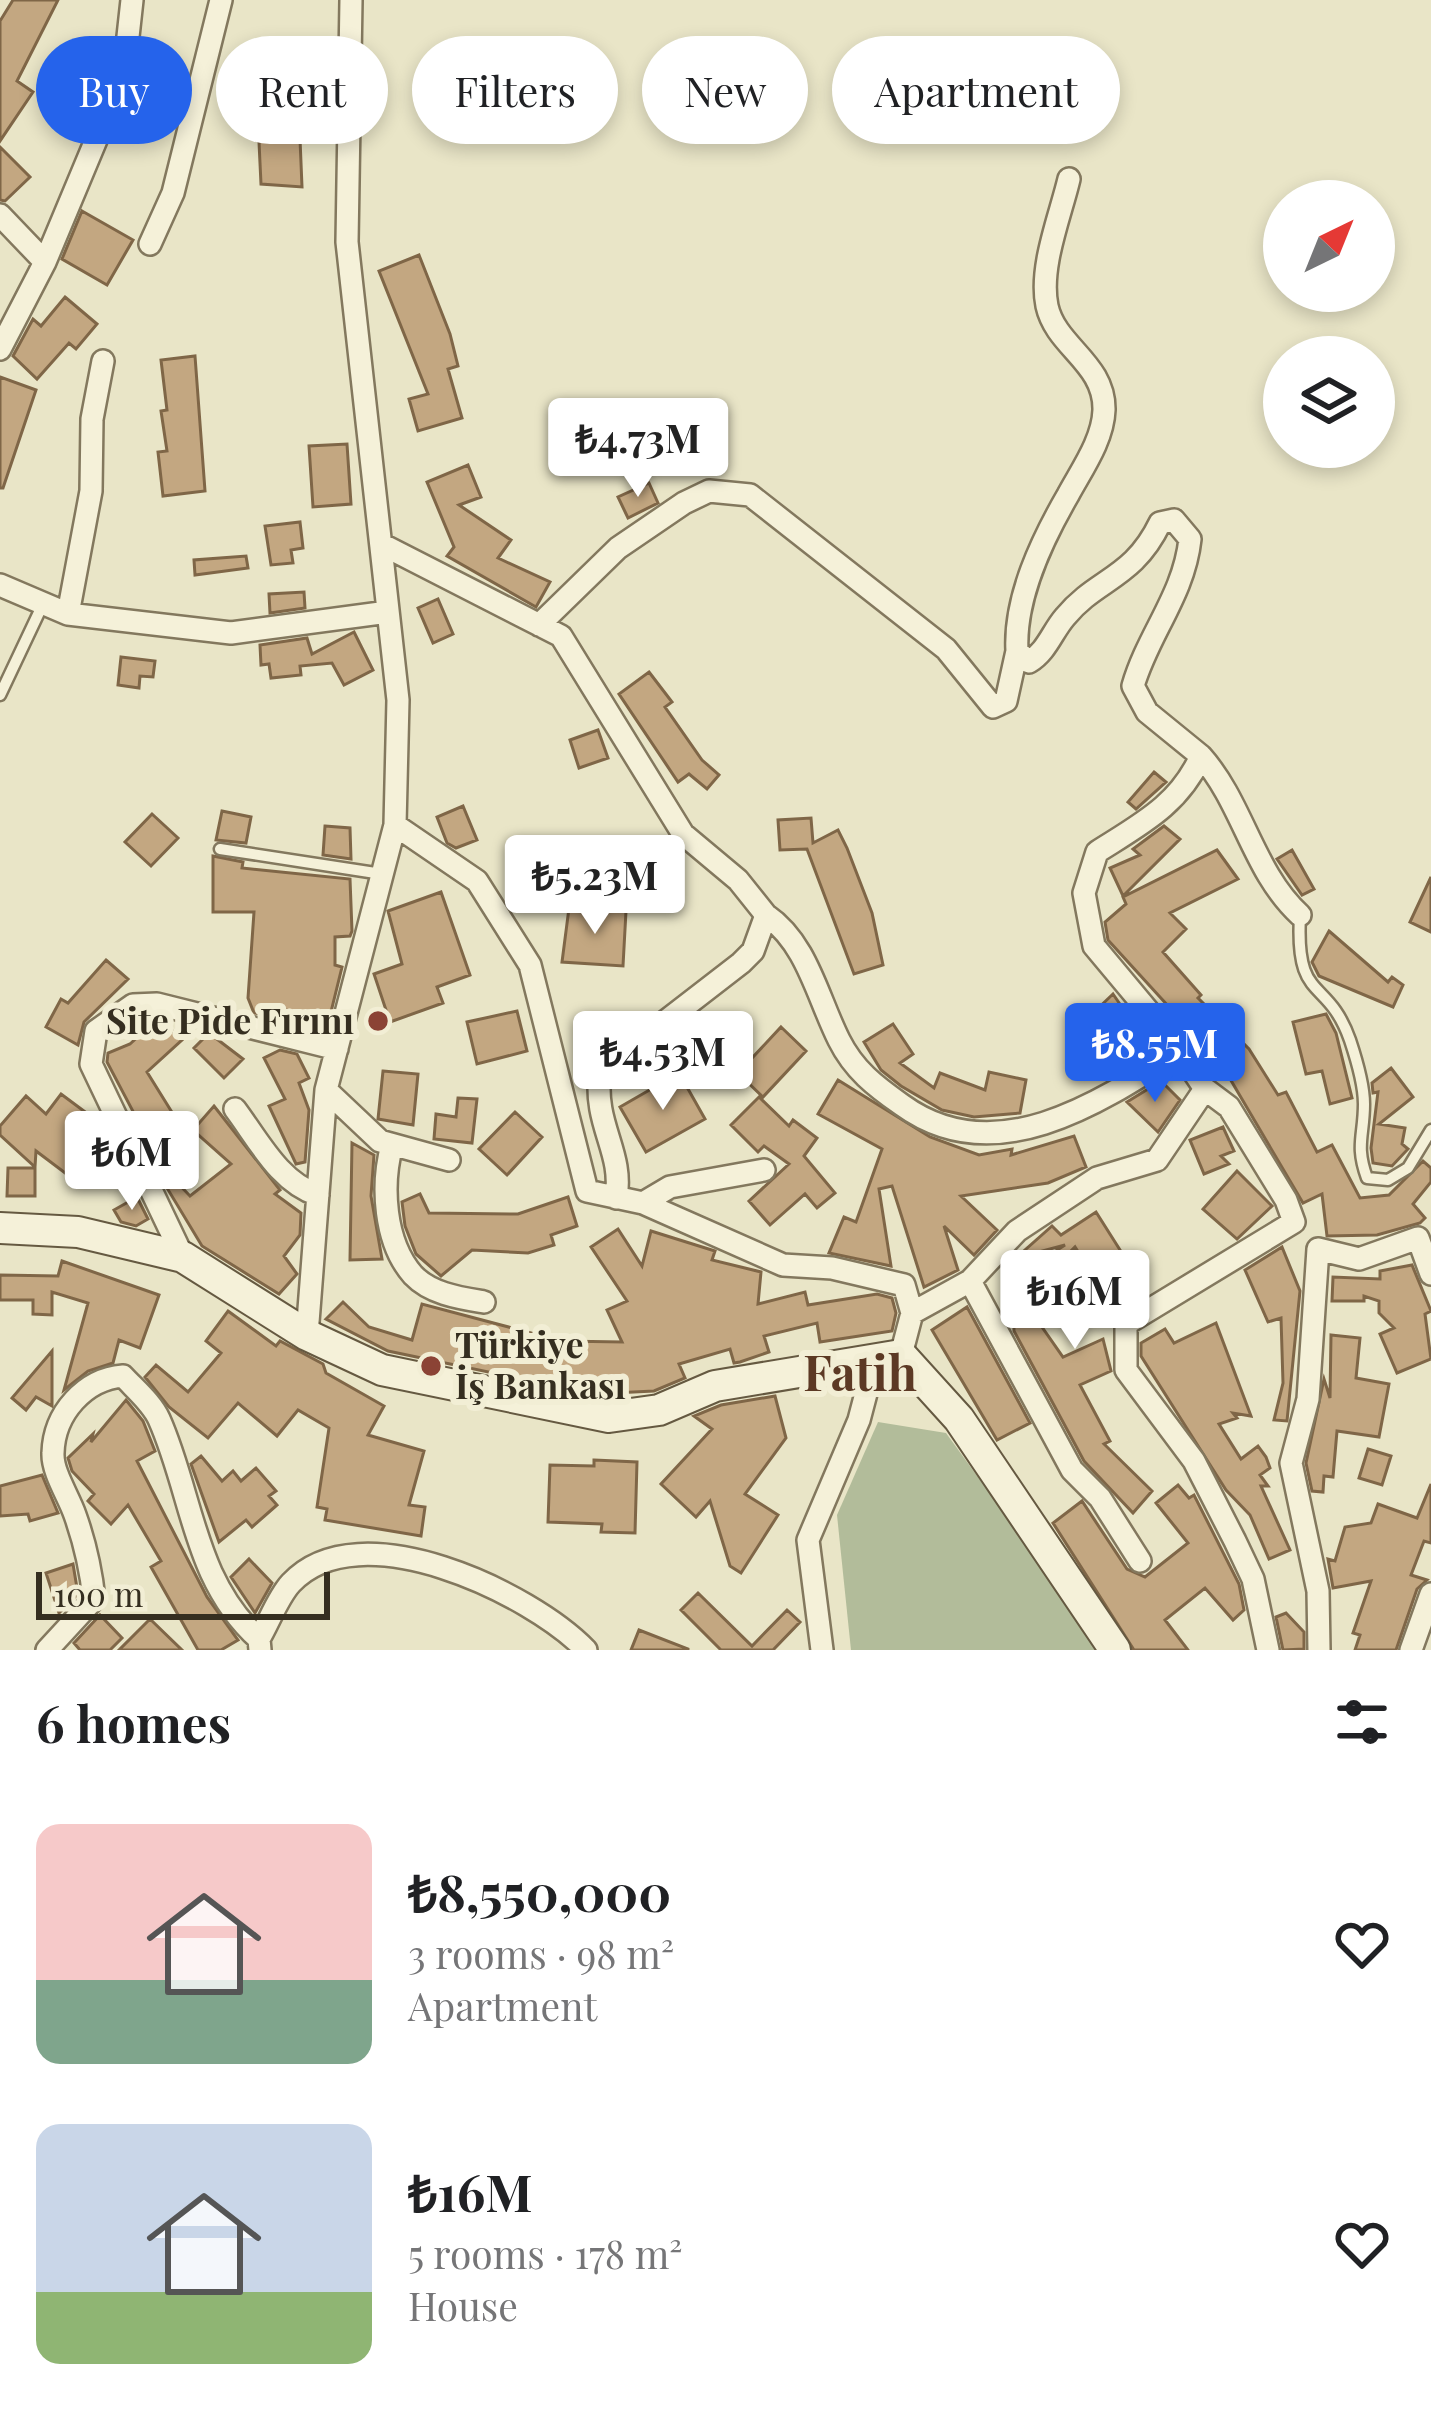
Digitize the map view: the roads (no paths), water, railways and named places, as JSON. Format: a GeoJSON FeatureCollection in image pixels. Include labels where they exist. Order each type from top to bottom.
{"type":"FeatureCollection","features":[{"type":"Feature","properties":{"kind":"main road"},"geometry":{"type":"LineString","coordinates":[[0,1228],[78,1232],[183,1257],[307,1335],[382,1370],[609,1417],[658,1410],[715,1386],[888,1359],[959,1419],[1115,1650]]}},
{"type":"Feature","properties":{"kind":"street"},"geometry":{"type":"LineString","coordinates":[[0,349],[45,262],[124,73],[132,0]]}},
{"type":"Feature","properties":{"kind":"street"},"geometry":{"type":"LineString","coordinates":[[150,244],[173,194],[221,0]]}},
{"type":"Feature","properties":{"kind":"street"},"geometry":{"type":"LineString","coordinates":[[307,1335],[326,1090],[395,825],[398,700],[347,242],[351,0]]}},
{"type":"Feature","properties":{"kind":"street"},"geometry":{"type":"LineString","coordinates":[[539,625],[618,548],[709,491],[750,495],[946,649],[993,707],[1006,701],[1017,651],[1016,625],[1025,596],[1046,536],[1093,452],[1104,410],[1098,378],[1056,326],[1047,306],[1049,263],[1069,179]]}},
{"type":"Feature","properties":{"kind":"street"},"geometry":{"type":"LineString","coordinates":[[0,215],[45,262]]}},
{"type":"Feature","properties":{"kind":"street"},"geometry":{"type":"LineString","coordinates":[[68,614],[91,491],[92,418],[103,362]]}},
{"type":"Feature","properties":{"kind":"street"},"geometry":{"type":"LineString","coordinates":[[1017,651],[1029,662],[1039,656],[1065,616],[1122,576],[1160,523],[1174,520],[1190,538],[1187,561],[1174,600],[1142,653],[1132,686],[1147,712],[1216,773],[1277,895],[1300,916]]}},
{"type":"Feature","properties":{"kind":"street"},"geometry":{"type":"LineString","coordinates":[[381,544],[561,636],[683,834],[738,880],[766,915],[790,932],[841,1043],[874,1087],[916,1116],[948,1129],[1016,1133],[1059,1118],[1180,1051]]}},
{"type":"Feature","properties":{"kind":"street"},"geometry":{"type":"LineString","coordinates":[[0,585],[68,614],[231,634],[388,611]]}},
{"type":"Feature","properties":{"kind":"street"},"geometry":{"type":"LineString","coordinates":[[1201,756],[1188,785],[1163,810],[1097,852],[1084,893],[1094,946],[1205,1089],[1228,1107],[1286,1200],[1294,1222],[1318,1250],[1359,1259],[1418,1238],[1431,1274]]}},
{"type":"Feature","properties":{"kind":"street"},"geometry":{"type":"LineString","coordinates":[[395,825],[477,880],[530,965],[587,1191],[643,1203],[783,1265],[832,1268],[904,1285],[912,1313]]}},
{"type":"Feature","properties":{"kind":"street"},"geometry":{"type":"LineString","coordinates":[[616,1198],[621,1170],[601,1129],[596,1102],[600,1072],[753,951],[766,915]]}},
{"type":"Feature","properties":{"kind":"street"},"geometry":{"type":"LineString","coordinates":[[183,1257],[92,1064],[96,1031],[134,1005],[157,1004],[337,1048]]}},
{"type":"Feature","properties":{"kind":"street"},"geometry":{"type":"LineString","coordinates":[[822,1650],[808,1540],[859,1420],[912,1313],[970,1281],[1017,1231],[1097,1178],[1157,1160],[1205,1089]]}},
{"type":"Feature","properties":{"kind":"street"},"geometry":{"type":"LineString","coordinates":[[326,1090],[380,1141],[449,1160]]}},
{"type":"Feature","properties":{"kind":"street"},"geometry":{"type":"LineString","coordinates":[[236,1108],[284,1175],[298,1189],[319,1196]]}},
{"type":"Feature","properties":{"kind":"street"},"geometry":{"type":"LineString","coordinates":[[392,1145],[384,1174],[388,1210],[414,1276],[445,1294],[484,1302]]}},
{"type":"Feature","properties":{"kind":"street"},"geometry":{"type":"LineString","coordinates":[[643,1203],[670,1187],[764,1170]]}},
{"type":"Feature","properties":{"kind":"street"},"geometry":{"type":"LineString","coordinates":[[1268,1650],[1253,1579],[1235,1541],[1193,1461],[1126,1370],[1126,1324],[1294,1222]]}},
{"type":"Feature","properties":{"kind":"street"},"geometry":{"type":"LineString","coordinates":[[1318,1250],[1308,1399],[1291,1463],[1318,1591],[1319,1650]]}},
{"type":"Feature","properties":{"kind":"street"},"geometry":{"type":"LineString","coordinates":[[970,1281],[1072,1470],[1100,1498],[1140,1561]]}},
{"type":"Feature","properties":{"kind":"street"},"geometry":{"type":"LineString","coordinates":[[47,1650],[94,1599],[90,1564],[52,1455],[60,1423],[87,1387],[103,1378],[122,1376],[158,1414],[188,1519],[218,1592],[232,1616],[259,1645],[292,1581],[336,1557],[410,1554],[526,1604],[586,1650]]}},
{"type":"Feature","properties":{"kind":"street"},"geometry":{"type":"LineString","coordinates":[[1411,1650],[1431,1594]]}},
{"type":"Feature","properties":{"kind":"lane"},"geometry":{"type":"LineString","coordinates":[[0,695],[43,604]]}},
{"type":"Feature","properties":{"kind":"lane"},"geometry":{"type":"LineString","coordinates":[[220,849],[382,874]]}},
{"type":"Feature","properties":{"kind":"lane"},"geometry":{"type":"LineString","coordinates":[[1300,916],[1298,960],[1308,986],[1331,1004],[1349,1038],[1364,1102],[1358,1152],[1367,1178],[1388,1180],[1408,1168],[1431,1130]]}},
{"type":"Feature","properties":{"kind":"place","name":"Site Pide Fırını"},"geometry":{"type":"Point","coordinates":[378,1021]}},
{"type":"Feature","properties":{"kind":"place","name":"Türkiye İş Bankası"},"geometry":{"type":"Point","coordinates":[431,1366]}},
{"type":"Feature","properties":{"kind":"district","name":"Fatih"},"geometry":{"type":"Point","coordinates":[860,1374]}}]}
